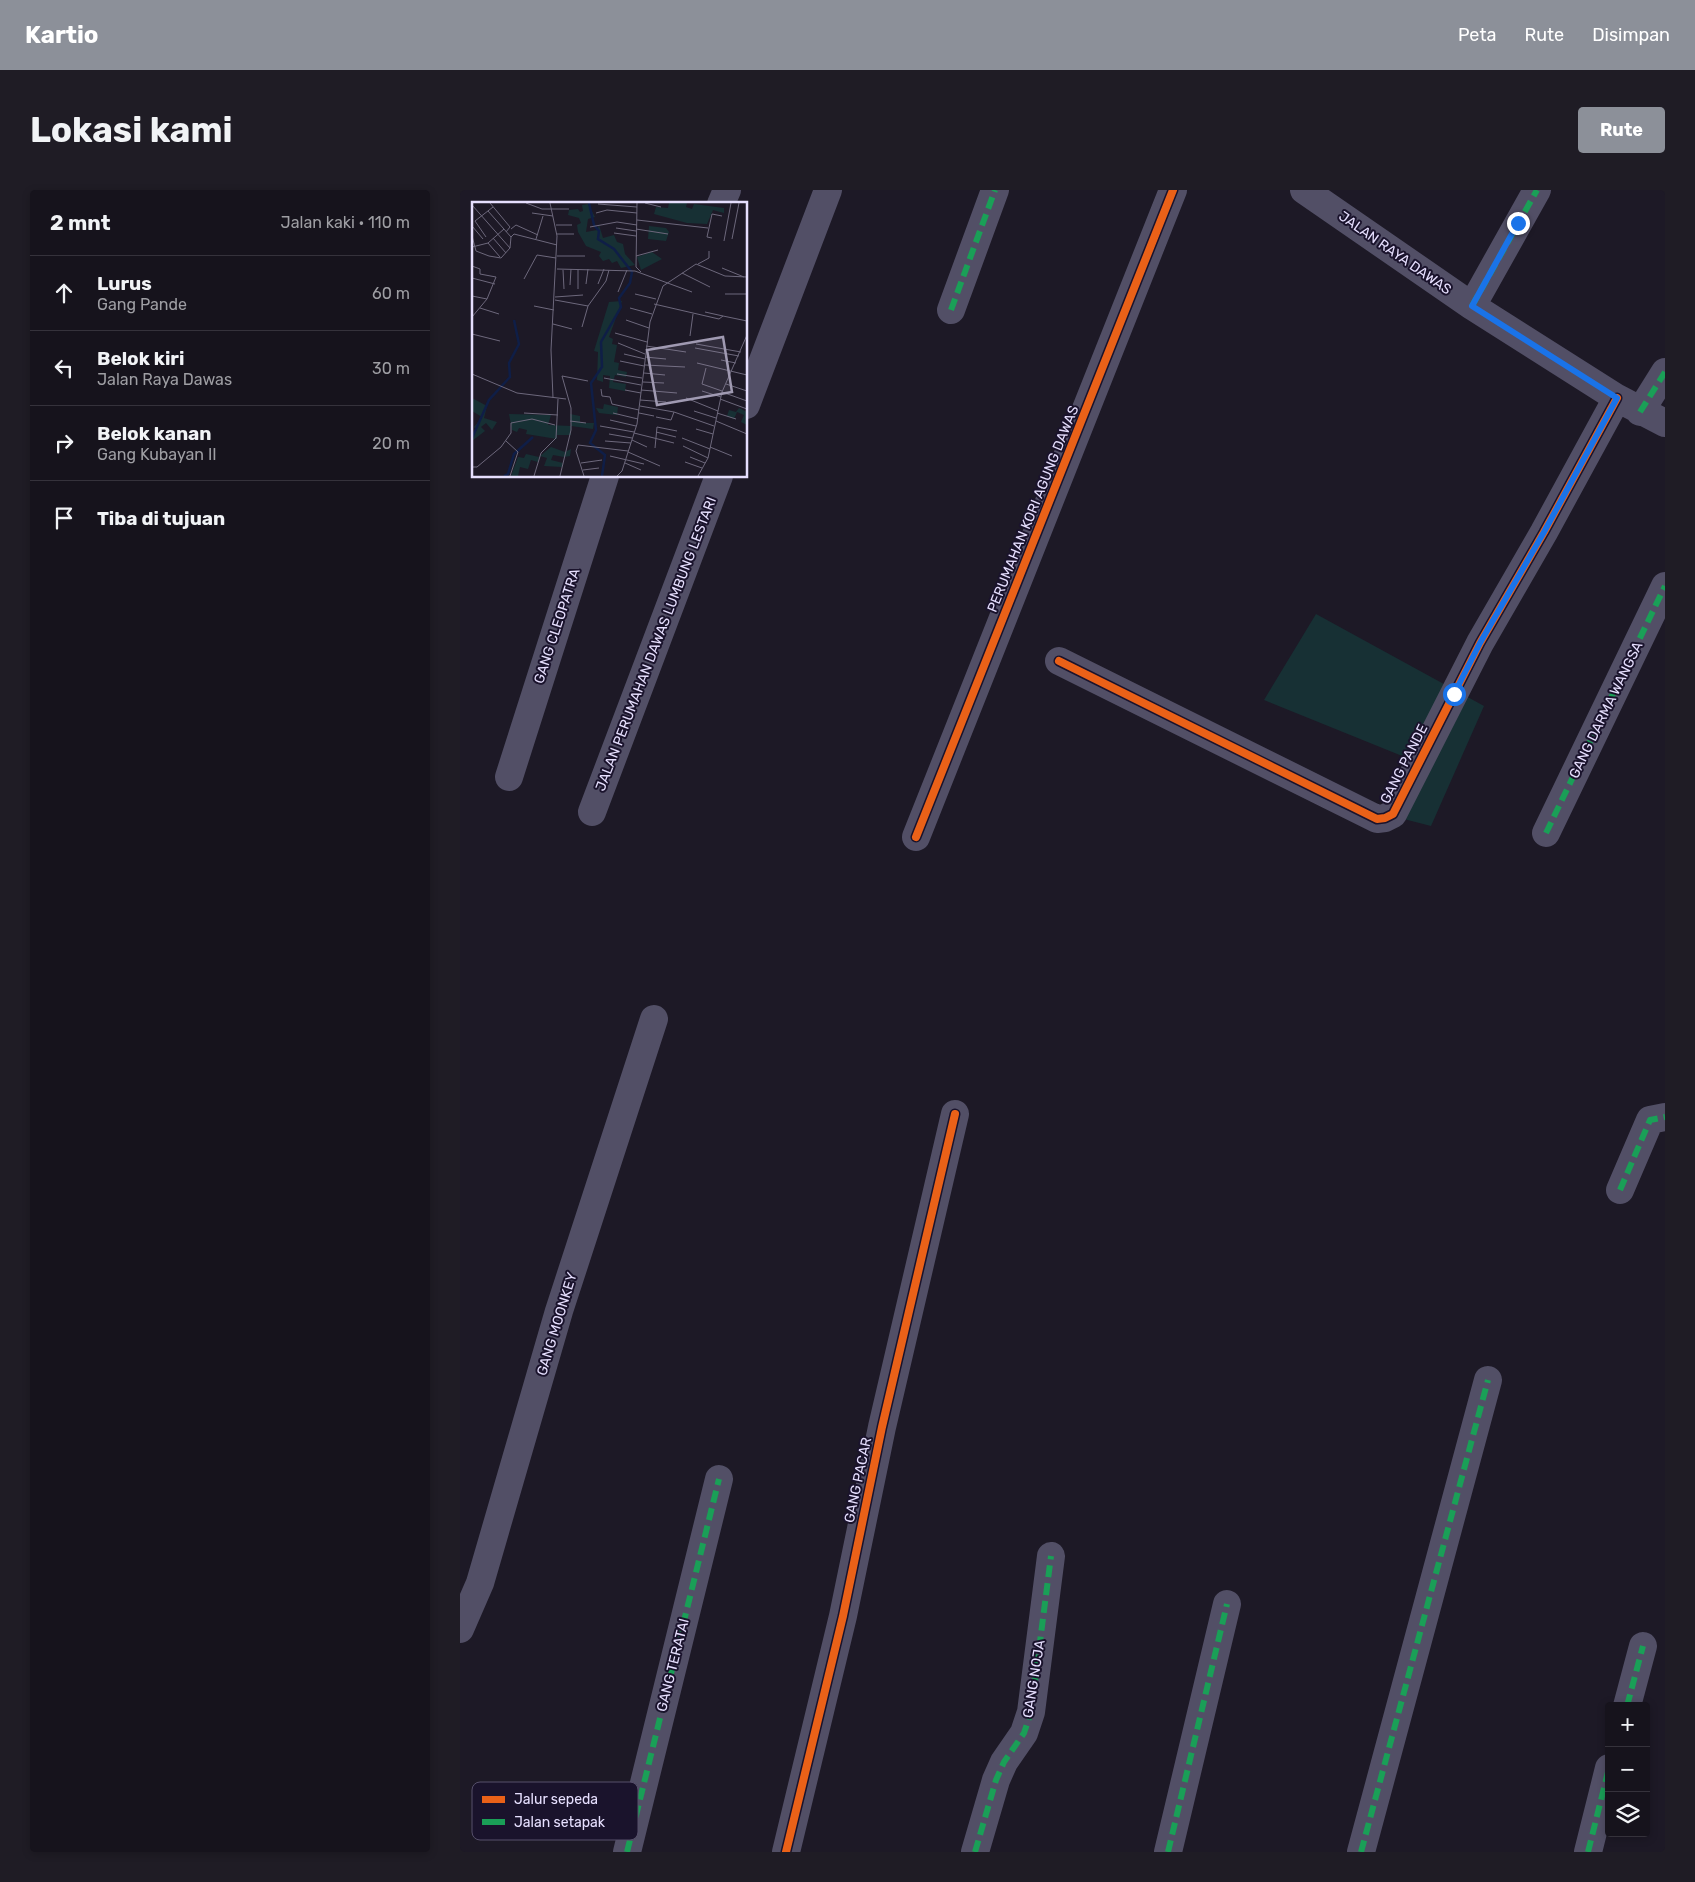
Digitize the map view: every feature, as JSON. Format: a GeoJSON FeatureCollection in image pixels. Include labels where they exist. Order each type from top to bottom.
{"type":"FeatureCollection","features":[{"type":"Feature","properties":{"kind":"street"},"geometry":{"type":"LineString","coordinates":[[722,202],[727,190]]}},
{"type":"Feature","properties":{"kind":"street"},"geometry":{"type":"LineString","coordinates":[[748,400],[828,190]]}},
{"type":"Feature","properties":{"kind":"street"},"geometry":{"type":"LineString","coordinates":[[951,310],[995,190]]}},
{"type":"Feature","properties":{"kind":"street","name":"PERUMAHAN KORI AGUNG DAWAS"},"geometry":{"type":"LineString","coordinates":[[916,837],[1173,190]]}},
{"type":"Feature","properties":{"kind":"street","name":"JALAN RAYA DAWAS"},"geometry":{"type":"LineString","coordinates":[[1304,190],[1472,306],[1617,398],[1665,424]]}},
{"type":"Feature","properties":{"kind":"street"},"geometry":{"type":"LineString","coordinates":[[1472,306],[1537,190]]}},
{"type":"Feature","properties":{"kind":"street"},"geometry":{"type":"LineString","coordinates":[[1640,412],[1665,372]]}},
{"type":"Feature","properties":{"kind":"street","name":"GANG PANDE"},"geometry":{"type":"LineString","coordinates":[[1059,661],[1377,819],[1389,817],[1393,814],[1480,643],[1544,532],[1617,398]]}},
{"type":"Feature","properties":{"kind":"street","name":"GANG CLEOPATRA"},"geometry":{"type":"LineString","coordinates":[[509,777],[604,478]]}},
{"type":"Feature","properties":{"kind":"street","name":"JALAN PERUMAHAN DAWAS LUMBUNG LESTARI"},"geometry":{"type":"LineString","coordinates":[[592,812],[718,478]]}},
{"type":"Feature","properties":{"kind":"street","name":"GANG DARMA WANGSA"},"geometry":{"type":"LineString","coordinates":[[1546,833],[1665,586]]}},
{"type":"Feature","properties":{"kind":"street","name":"GANG MOONKEY"},"geometry":{"type":"LineString","coordinates":[[460,1629],[480,1583],[560,1311],[654,1019]]}},
{"type":"Feature","properties":{"kind":"street","name":"GANG PACAR"},"geometry":{"type":"LineString","coordinates":[[786,1852],[843,1616],[882,1427],[955,1114]]}},
{"type":"Feature","properties":{"kind":"street"},"geometry":{"type":"LineString","coordinates":[[1620,1190],[1650,1120],[1665,1117]]}},
{"type":"Feature","properties":{"kind":"street"},"geometry":{"type":"LineString","coordinates":[[1361,1852],[1488,1380]]}},
{"type":"Feature","properties":{"kind":"street","name":"GANG TERATAI"},"geometry":{"type":"LineString","coordinates":[[638,1807],[718,1479]]}},
{"type":"Feature","properties":{"kind":"street","name":"GANG NOJA"},"geometry":{"type":"LineString","coordinates":[[975,1852],[996,1780],[1004,1762],[1024,1733],[1031,1712],[1051,1556]]}},
{"type":"Feature","properties":{"kind":"street"},"geometry":{"type":"LineString","coordinates":[[1168,1852],[1228,1604]]}},
{"type":"Feature","properties":{"kind":"street"},"geometry":{"type":"LineString","coordinates":[[1628,1702],[1643,1646]]}},
{"type":"Feature","properties":{"kind":"street"},"geometry":{"type":"LineString","coordinates":[[1588,1852],[1605,1784]]}},
{"type":"Feature","properties":{"kind":"green space"},"geometry":{"type":"Polygon","coordinates":[[[1316,614],[1484,706],[1431,826],[1396,817],[1417,762],[1264,700],[1316,614]]]}},
{"type":"Feature","properties":{"kind":"marked path"},"geometry":{"type":"LineString","coordinates":[[951,310],[995,190]]}},
{"type":"Feature","properties":{"kind":"marked path"},"geometry":{"type":"LineString","coordinates":[[1472,306],[1537,190]]}},
{"type":"Feature","properties":{"kind":"marked path"},"geometry":{"type":"LineString","coordinates":[[1640,412],[1665,372]]}},
{"type":"Feature","properties":{"kind":"marked path"},"geometry":{"type":"LineString","coordinates":[[1546,833],[1665,586]]}},
{"type":"Feature","properties":{"kind":"marked path"},"geometry":{"type":"LineString","coordinates":[[1620,1190],[1650,1120],[1665,1117]]}},
{"type":"Feature","properties":{"kind":"marked path"},"geometry":{"type":"LineString","coordinates":[[1361,1852],[1488,1380]]}},
{"type":"Feature","properties":{"kind":"marked path"},"geometry":{"type":"LineString","coordinates":[[638,1807],[719,1479]]}},
{"type":"Feature","properties":{"kind":"marked path"},"geometry":{"type":"LineString","coordinates":[[975,1852],[996,1780],[1004,1762],[1024,1733],[1031,1712],[1051,1556]]}},
{"type":"Feature","properties":{"kind":"marked path"},"geometry":{"type":"LineString","coordinates":[[1168,1852],[1227,1604]]}},
{"type":"Feature","properties":{"kind":"marked path"},"geometry":{"type":"LineString","coordinates":[[1628,1702],[1643,1646]]}},
{"type":"Feature","properties":{"kind":"marked path"},"geometry":{"type":"LineString","coordinates":[[1588,1852],[1605,1784]]}},
{"type":"Feature","properties":{"kind":"marked path"},"geometry":{"type":"LineString","coordinates":[[627,1852],[630,1840]]}},
{"type":"Feature","properties":{"kind":"cycle path"},"geometry":{"type":"LineString","coordinates":[[916,837],[1173,190]]}},
{"type":"Feature","properties":{"kind":"cycle path"},"geometry":{"type":"LineString","coordinates":[[1059,661],[1377,819],[1385,818],[1393,814],[1480,643],[1544,532],[1617,398]]}},
{"type":"Feature","properties":{"kind":"cycle path"},"geometry":{"type":"LineString","coordinates":[[786,1852],[843,1616],[882,1427],[955,1114]]}},
{"type":"Feature","properties":{"kind":"route"},"geometry":{"type":"LineString","coordinates":[[1454,694],[1480,643],[1544,532],[1617,398],[1472,306],[1518,223]]}}]}
